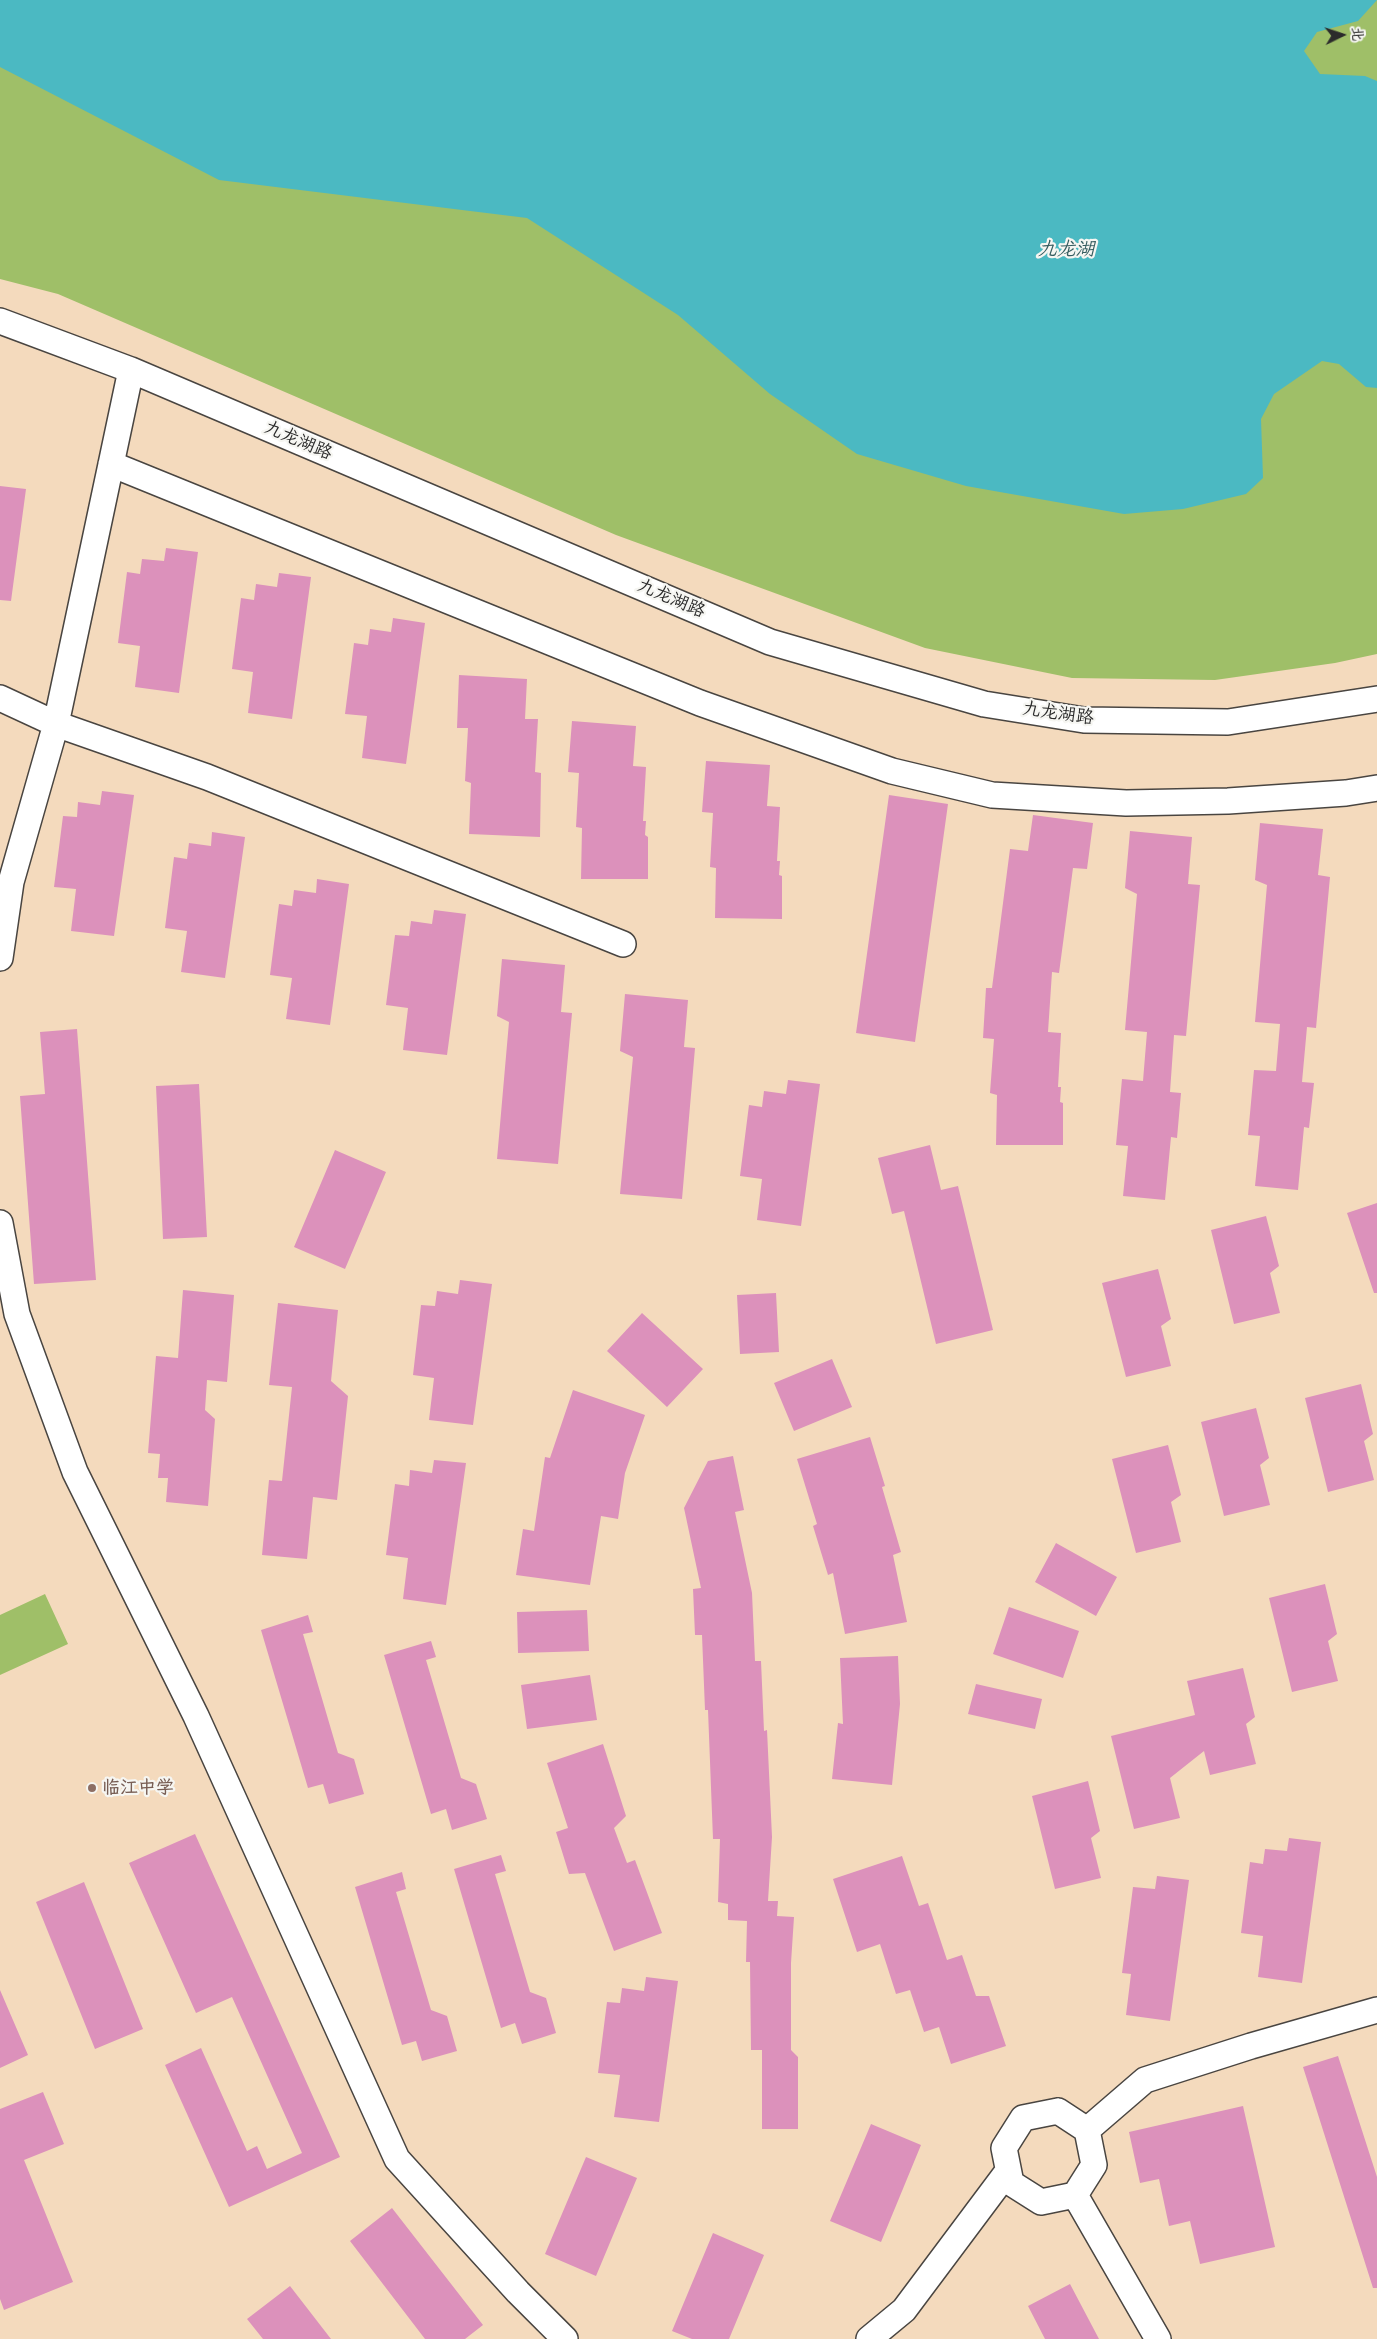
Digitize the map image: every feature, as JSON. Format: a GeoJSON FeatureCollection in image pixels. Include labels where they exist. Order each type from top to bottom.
{"type":"FeatureCollection","features":[{"type":"Feature","properties":{"kind":"street","name":"九龙湖路"},"geometry":{"type":"LineString","coordinates":[[0,321],[131,370],[770,642],[984,704],[1084,720],[1228,722],[1377,699]]}},
{"type":"Feature","properties":{"kind":"street"},"geometry":{"type":"LineString","coordinates":[[0,958],[11,882],[56,724],[131,370]]}},
{"type":"Feature","properties":{"kind":"street"},"geometry":{"type":"LineString","coordinates":[[111,464],[700,703],[892,771],[992,795],[1126,803],[1228,802],[1346,793],[1377,788]]}},
{"type":"Feature","properties":{"kind":"street"},"geometry":{"type":"LineString","coordinates":[[0,698],[56,724],[207,777],[623,944]]}},
{"type":"Feature","properties":{"kind":"street"},"geometry":{"type":"LineString","coordinates":[[0,1222],[17,1314],[75,1472],[196,1716],[397,2158],[518,2292],[564,2339]]}},
{"type":"Feature","properties":{"kind":"street"},"geometry":{"type":"LineString","coordinates":[[1087,2130],[1145,2080],[1251,2046],[1377,2010]]}},
{"type":"Feature","properties":{"kind":"street"},"geometry":{"type":"LineString","coordinates":[[1058,2111],[1087,2130],[1094,2165],[1075,2195],[1041,2202],[1011,2183],[1008,2171],[1004,2148],[1023,2118],[1058,2111]]}},
{"type":"Feature","properties":{"kind":"street"},"geometry":{"type":"LineString","coordinates":[[870,2339],[904,2310],[1008,2171]]}},
{"type":"Feature","properties":{"kind":"street"},"geometry":{"type":"LineString","coordinates":[[1075,2195],[1158,2339]]}},
{"type":"Feature","properties":{"kind":"green space"},"geometry":{"type":"Polygon","coordinates":[[[0,0],[1377,0],[1377,654],[1335,663],[1215,680],[1072,678],[925,648],[616,535],[58,294],[0,279],[0,0]]]}},
{"type":"Feature","properties":{"kind":"green space"},"geometry":{"type":"Polygon","coordinates":[[[45,1594],[68,1644],[0,1675],[0,1615],[45,1594]]]}},
{"type":"Feature","properties":{"kind":"water","name":"九龙湖"},"geometry":{"type":"Polygon","coordinates":[[[0,0],[1377,0],[1358,21],[1317,32],[1304,51],[1320,74],[1365,76],[1377,81],[1377,388],[1366,387],[1339,364],[1322,361],[1274,394],[1261,419],[1263,478],[1246,494],[1183,509],[1124,514],[966,486],[857,454],[770,394],[678,315],[527,218],[219,180],[0,67],[0,0]]]}},
{"type":"Feature","properties":{"kind":"building"},"geometry":{"type":"Polygon","coordinates":[[[0,486],[26,489],[11,601],[0,600],[0,486]]]}},
{"type":"Feature","properties":{"kind":"building"},"geometry":{"type":"Polygon","coordinates":[[[166,548],[198,552],[179,693],[135,687],[140,646],[118,643],[127,572],[140,574],[142,559],[164,561],[166,548]]]}},
{"type":"Feature","properties":{"kind":"building"},"geometry":{"type":"Polygon","coordinates":[[[279,573],[311,577],[292,719],[248,713],[253,672],[232,669],[241,598],[254,600],[256,584],[277,587],[279,573]]]}},
{"type":"Feature","properties":{"kind":"building"},"geometry":{"type":"Polygon","coordinates":[[[393,618],[425,623],[406,764],[362,758],[367,716],[345,714],[354,643],[368,645],[370,629],[391,632],[393,618]]]}},
{"type":"Feature","properties":{"kind":"building"},"geometry":{"type":"Polygon","coordinates":[[[459,675],[527,679],[525,719],[538,719],[535,772],[541,773],[540,837],[469,834],[471,783],[465,781],[468,728],[457,728],[459,675]]]}},
{"type":"Feature","properties":{"kind":"building"},"geometry":{"type":"Polygon","coordinates":[[[572,721],[636,726],[633,766],[646,767],[643,821],[646,821],[645,835],[648,837],[648,879],[581,879],[582,828],[576,827],[579,773],[568,772],[572,721]]]}},
{"type":"Feature","properties":{"kind":"building"},"geometry":{"type":"Polygon","coordinates":[[[706,761],[770,765],[767,806],[780,807],[777,861],[780,861],[779,875],[782,876],[782,919],[715,918],[716,868],[710,867],[713,813],[702,812],[706,761]]]}},
{"type":"Feature","properties":{"kind":"building"},"geometry":{"type":"Polygon","coordinates":[[[102,791],[134,795],[114,936],[71,931],[76,889],[54,887],[63,816],[77,817],[78,802],[100,805],[102,791]]]}},
{"type":"Feature","properties":{"kind":"building"},"geometry":{"type":"Polygon","coordinates":[[[889,795],[948,804],[915,1042],[856,1033],[889,795]]]}},
{"type":"Feature","properties":{"kind":"building"},"geometry":{"type":"Polygon","coordinates":[[[1033,815],[1093,823],[1087,869],[1073,868],[1059,973],[1052,972],[1048,1032],[1061,1033],[1058,1087],[1061,1087],[1060,1102],[1063,1103],[1063,1145],[996,1145],[997,1095],[990,1093],[994,1039],[983,1038],[986,988],[992,988],[1010,849],[1028,851],[1033,815]]]}},
{"type":"Feature","properties":{"kind":"building"},"geometry":{"type":"Polygon","coordinates":[[[1260,823],[1323,829],[1318,875],[1330,877],[1316,1028],[1307,1027],[1302,1082],[1314,1083],[1309,1128],[1304,1127],[1298,1190],[1255,1186],[1260,1136],[1248,1135],[1254,1070],[1276,1071],[1280,1024],[1255,1022],[1267,885],[1255,880],[1260,823]]]}},
{"type":"Feature","properties":{"kind":"building"},"geometry":{"type":"Polygon","coordinates":[[[1130,831],[1192,837],[1188,884],[1200,885],[1186,1036],[1174,1035],[1170,1092],[1181,1093],[1177,1138],[1171,1137],[1165,1200],[1123,1196],[1128,1146],[1116,1145],[1122,1079],[1143,1081],[1147,1032],[1125,1030],[1137,894],[1125,888],[1130,831]]]}},
{"type":"Feature","properties":{"kind":"building"},"geometry":{"type":"Polygon","coordinates":[[[212,832],[245,837],[225,978],[181,972],[187,931],[165,928],[174,857],[187,859],[189,843],[211,846],[212,832]]]}},
{"type":"Feature","properties":{"kind":"building"},"geometry":{"type":"Polygon","coordinates":[[[317,879],[349,884],[330,1025],[286,1019],[292,978],[270,975],[279,904],[292,906],[294,890],[316,893],[317,879]]]}},
{"type":"Feature","properties":{"kind":"building"},"geometry":{"type":"Polygon","coordinates":[[[434,910],[466,914],[447,1055],[403,1050],[408,1008],[386,1005],[395,935],[409,936],[411,921],[432,924],[434,910]]]}},
{"type":"Feature","properties":{"kind":"building"},"geometry":{"type":"Polygon","coordinates":[[[502,959],[565,965],[561,1012],[572,1013],[558,1164],[497,1159],[509,1022],[497,1016],[502,959]]]}},
{"type":"Feature","properties":{"kind":"building"},"geometry":{"type":"Polygon","coordinates":[[[625,994],[688,1000],[684,1047],[695,1048],[682,1199],[620,1194],[633,1057],[620,1051],[625,994]]]}},
{"type":"Feature","properties":{"kind":"building"},"geometry":{"type":"Polygon","coordinates":[[[77,1029],[96,1280],[34,1284],[20,1096],[45,1094],[40,1032],[77,1029]]]}},
{"type":"Feature","properties":{"kind":"building"},"geometry":{"type":"Polygon","coordinates":[[[788,1080],[820,1084],[801,1226],[757,1220],[762,1179],[740,1176],[749,1105],[762,1107],[764,1091],[786,1094],[788,1080]]]}},
{"type":"Feature","properties":{"kind":"building"},"geometry":{"type":"Polygon","coordinates":[[[199,1084],[207,1237],[163,1239],[156,1086],[199,1084]]]}},
{"type":"Feature","properties":{"kind":"building"},"geometry":{"type":"Polygon","coordinates":[[[930,1145],[941,1190],[958,1186],[993,1330],[936,1344],[904,1211],[892,1214],[878,1158],[930,1145]]]}},
{"type":"Feature","properties":{"kind":"building"},"geometry":{"type":"Polygon","coordinates":[[[335,1150],[386,1172],[345,1269],[294,1247],[335,1150]]]}},
{"type":"Feature","properties":{"kind":"building"},"geometry":{"type":"Polygon","coordinates":[[[1377,1203],[1377,1293],[1374,1293],[1347,1213],[1377,1203]]]}},
{"type":"Feature","properties":{"kind":"building"},"geometry":{"type":"Polygon","coordinates":[[[1266,1216],[1279,1266],[1270,1273],[1280,1313],[1234,1324],[1211,1230],[1266,1216]]]}},
{"type":"Feature","properties":{"kind":"building"},"geometry":{"type":"Polygon","coordinates":[[[1158,1269],[1171,1319],[1161,1326],[1171,1366],[1126,1377],[1102,1283],[1158,1269]]]}},
{"type":"Feature","properties":{"kind":"building"},"geometry":{"type":"Polygon","coordinates":[[[460,1280],[492,1284],[473,1425],[429,1420],[434,1378],[413,1375],[421,1305],[435,1306],[437,1291],[458,1294],[460,1280]]]}},
{"type":"Feature","properties":{"kind":"building"},"geometry":{"type":"Polygon","coordinates":[[[183,1290],[234,1295],[227,1382],[207,1380],[205,1410],[215,1419],[208,1506],[166,1502],[168,1478],[158,1478],[160,1454],[148,1453],[156,1356],[178,1358],[183,1290]]]}},
{"type":"Feature","properties":{"kind":"building"},"geometry":{"type":"Polygon","coordinates":[[[776,1293],[779,1352],[740,1354],[737,1295],[776,1293]]]}},
{"type":"Feature","properties":{"kind":"building"},"geometry":{"type":"Polygon","coordinates":[[[278,1303],[338,1310],[331,1381],[348,1396],[337,1500],[313,1497],[307,1559],[262,1555],[269,1480],[282,1481],[292,1387],[269,1385],[278,1303]]]}},
{"type":"Feature","properties":{"kind":"building"},"geometry":{"type":"Polygon","coordinates":[[[642,1313],[703,1369],[667,1407],[607,1351],[642,1313]]]}},
{"type":"Feature","properties":{"kind":"building"},"geometry":{"type":"Polygon","coordinates":[[[832,1359],[852,1407],[794,1431],[774,1383],[832,1359]]]}},
{"type":"Feature","properties":{"kind":"building"},"geometry":{"type":"Polygon","coordinates":[[[1361,1384],[1373,1434],[1364,1441],[1374,1480],[1328,1492],[1305,1398],[1361,1384]]]}},
{"type":"Feature","properties":{"kind":"building"},"geometry":{"type":"Polygon","coordinates":[[[573,1390],[645,1415],[625,1473],[618,1519],[601,1516],[590,1585],[516,1575],[523,1529],[534,1531],[545,1457],[550,1458],[573,1390]]]}},
{"type":"Feature","properties":{"kind":"building"},"geometry":{"type":"Polygon","coordinates":[[[1256,1408],[1269,1458],[1260,1465],[1270,1505],[1224,1516],[1201,1422],[1256,1408]]]}},
{"type":"Feature","properties":{"kind":"building"},"geometry":{"type":"Polygon","coordinates":[[[870,1437],[885,1486],[882,1487],[901,1552],[893,1555],[907,1622],[845,1634],[833,1573],[828,1575],[813,1526],[817,1524],[797,1459],[870,1437]]]}},
{"type":"Feature","properties":{"kind":"building"},"geometry":{"type":"Polygon","coordinates":[[[1168,1445],[1181,1495],[1171,1502],[1181,1542],[1136,1553],[1112,1459],[1168,1445]]]}},
{"type":"Feature","properties":{"kind":"building"},"geometry":{"type":"Polygon","coordinates":[[[733,1456],[744,1510],[735,1512],[752,1593],[755,1661],[761,1661],[764,1731],[767,1730],[772,1837],[768,1901],[778,1901],[777,1916],[794,1917],[791,1963],[791,2050],[798,2057],[798,2129],[762,2129],[762,2050],[751,2050],[750,1962],[746,1962],[747,1921],[728,1920],[728,1904],[718,1902],[720,1839],[713,1839],[708,1710],[705,1710],[702,1635],[695,1635],[693,1589],[701,1588],[684,1508],[708,1461],[733,1456]]]}},
{"type":"Feature","properties":{"kind":"building"},"geometry":{"type":"Polygon","coordinates":[[[434,1460],[466,1463],[446,1605],[403,1599],[408,1558],[386,1555],[395,1484],[409,1486],[410,1470],[432,1473],[434,1460]]]}},
{"type":"Feature","properties":{"kind":"building"},"geometry":{"type":"Polygon","coordinates":[[[1056,1543],[1117,1577],[1096,1616],[1035,1582],[1056,1543]]]}},
{"type":"Feature","properties":{"kind":"building"},"geometry":{"type":"Polygon","coordinates":[[[1325,1584],[1337,1634],[1328,1641],[1338,1681],[1292,1692],[1269,1598],[1325,1584]]]}},
{"type":"Feature","properties":{"kind":"building"},"geometry":{"type":"Polygon","coordinates":[[[1009,1607],[1079,1631],[1063,1678],[993,1654],[1009,1607]]]}},
{"type":"Feature","properties":{"kind":"building"},"geometry":{"type":"Polygon","coordinates":[[[587,1610],[589,1651],[518,1653],[517,1612],[587,1610]]]}},
{"type":"Feature","properties":{"kind":"building"},"geometry":{"type":"Polygon","coordinates":[[[308,1615],[313,1632],[303,1634],[338,1753],[354,1759],[364,1794],[329,1804],[323,1784],[308,1788],[261,1630],[308,1615]]]}},
{"type":"Feature","properties":{"kind":"building"},"geometry":{"type":"Polygon","coordinates":[[[431,1641],[436,1657],[426,1660],[461,1778],[476,1784],[487,1819],[452,1830],[446,1809],[431,1814],[384,1655],[431,1641]]]}},
{"type":"Feature","properties":{"kind":"building"},"geometry":{"type":"Polygon","coordinates":[[[898,1656],[900,1704],[892,1785],[832,1779],[838,1723],[843,1724],[840,1658],[898,1656]]]}},
{"type":"Feature","properties":{"kind":"building"},"geometry":{"type":"Polygon","coordinates":[[[1243,1668],[1255,1717],[1246,1724],[1256,1764],[1210,1775],[1204,1751],[1170,1778],[1180,1818],[1134,1829],[1111,1736],[1195,1715],[1187,1681],[1243,1668]]]}},
{"type":"Feature","properties":{"kind":"building"},"geometry":{"type":"Polygon","coordinates":[[[590,1675],[597,1720],[527,1729],[521,1685],[590,1675]]]}},
{"type":"Feature","properties":{"kind":"building"},"geometry":{"type":"Polygon","coordinates":[[[976,1684],[1042,1699],[1035,1729],[968,1714],[976,1684]]]}},
{"type":"Feature","properties":{"kind":"building"},"geometry":{"type":"Polygon","coordinates":[[[603,1744],[626,1816],[614,1828],[627,1863],[635,1860],[662,1933],[614,1951],[585,1873],[569,1874],[556,1832],[568,1828],[547,1763],[603,1744]]]}},
{"type":"Feature","properties":{"kind":"building"},"geometry":{"type":"Polygon","coordinates":[[[1088,1781],[1100,1831],[1091,1838],[1101,1878],[1055,1889],[1032,1796],[1088,1781]]]}},
{"type":"Feature","properties":{"kind":"building"},"geometry":{"type":"Polygon","coordinates":[[[195,1834],[340,2157],[229,2207],[165,2065],[201,2048],[247,2151],[257,2146],[267,2169],[302,2153],[232,1997],[196,2013],[129,1863],[195,1834]]]}},
{"type":"Feature","properties":{"kind":"building"},"geometry":{"type":"Polygon","coordinates":[[[1289,1838],[1321,1842],[1302,1983],[1258,1977],[1263,1936],[1241,1933],[1250,1862],[1263,1864],[1265,1849],[1287,1851],[1289,1838]]]}},
{"type":"Feature","properties":{"kind":"building"},"geometry":{"type":"Polygon","coordinates":[[[501,1855],[506,1871],[495,1874],[530,1992],[546,1998],[556,2033],[522,2044],[515,2023],[501,2028],[454,1869],[501,1855]]]}},
{"type":"Feature","properties":{"kind":"building"},"geometry":{"type":"Polygon","coordinates":[[[902,1856],[919,1906],[928,1903],[947,1960],[962,1955],[976,1996],[989,1996],[1006,2046],[951,2064],[939,2027],[924,2032],[910,1990],[896,1994],[880,1944],[857,1952],[833,1879],[902,1856]]]}},
{"type":"Feature","properties":{"kind":"building"},"geometry":{"type":"Polygon","coordinates":[[[402,1872],[406,1889],[396,1892],[431,2010],[447,2016],[457,2051],[422,2061],[416,2041],[402,2045],[355,1887],[402,1872]]]}},
{"type":"Feature","properties":{"kind":"building"},"geometry":{"type":"Polygon","coordinates":[[[1157,1876],[1189,1880],[1170,2021],[1126,2015],[1131,1974],[1122,1973],[1133,1887],[1155,1889],[1157,1876]]]}},
{"type":"Feature","properties":{"kind":"building"},"geometry":{"type":"Polygon","coordinates":[[[84,1882],[143,2029],[95,2049],[36,1902],[84,1882]]]}},
{"type":"Feature","properties":{"kind":"building"},"geometry":{"type":"Polygon","coordinates":[[[646,1977],[678,1981],[659,2122],[614,2117],[620,2075],[598,2073],[607,2002],[620,2003],[622,1988],[644,1991],[646,1977]]]}},
{"type":"Feature","properties":{"kind":"building"},"geometry":{"type":"Polygon","coordinates":[[[0,1990],[28,2055],[0,2068],[0,1990]]]}},
{"type":"Feature","properties":{"kind":"building"},"geometry":{"type":"Polygon","coordinates":[[[1338,2056],[1377,2177],[1377,2288],[1373,2288],[1303,2067],[1338,2056]]]}},
{"type":"Feature","properties":{"kind":"building"},"geometry":{"type":"Polygon","coordinates":[[[43,2092],[64,2144],[24,2160],[73,2282],[4,2310],[0,2299],[0,2109],[43,2092]]]}},
{"type":"Feature","properties":{"kind":"building"},"geometry":{"type":"Polygon","coordinates":[[[1243,2106],[1275,2247],[1200,2264],[1190,2221],[1169,2226],[1159,2179],[1140,2183],[1129,2132],[1243,2106]]]}},
{"type":"Feature","properties":{"kind":"building"},"geometry":{"type":"Polygon","coordinates":[[[871,2124],[921,2145],[881,2242],[830,2221],[871,2124]]]}},
{"type":"Feature","properties":{"kind":"building"},"geometry":{"type":"Polygon","coordinates":[[[586,2157],[637,2178],[596,2276],[545,2254],[586,2157]]]}},
{"type":"Feature","properties":{"kind":"building"},"geometry":{"type":"Polygon","coordinates":[[[392,2208],[483,2325],[465,2339],[425,2339],[350,2241],[392,2208]]]}},
{"type":"Feature","properties":{"kind":"building"},"geometry":{"type":"Polygon","coordinates":[[[713,2233],[764,2255],[729,2339],[692,2339],[672,2331],[713,2233]]]}},
{"type":"Feature","properties":{"kind":"building"},"geometry":{"type":"Polygon","coordinates":[[[1070,2284],[1099,2339],[1045,2339],[1028,2306],[1070,2284]]]}},
{"type":"Feature","properties":{"kind":"building"},"geometry":{"type":"Polygon","coordinates":[[[290,2286],[331,2339],[263,2339],[247,2319],[290,2286]]]}},
{"type":"Feature","properties":{"kind":"place","name":"临江中学"},"geometry":{"type":"Point","coordinates":[92,1788]}}]}
